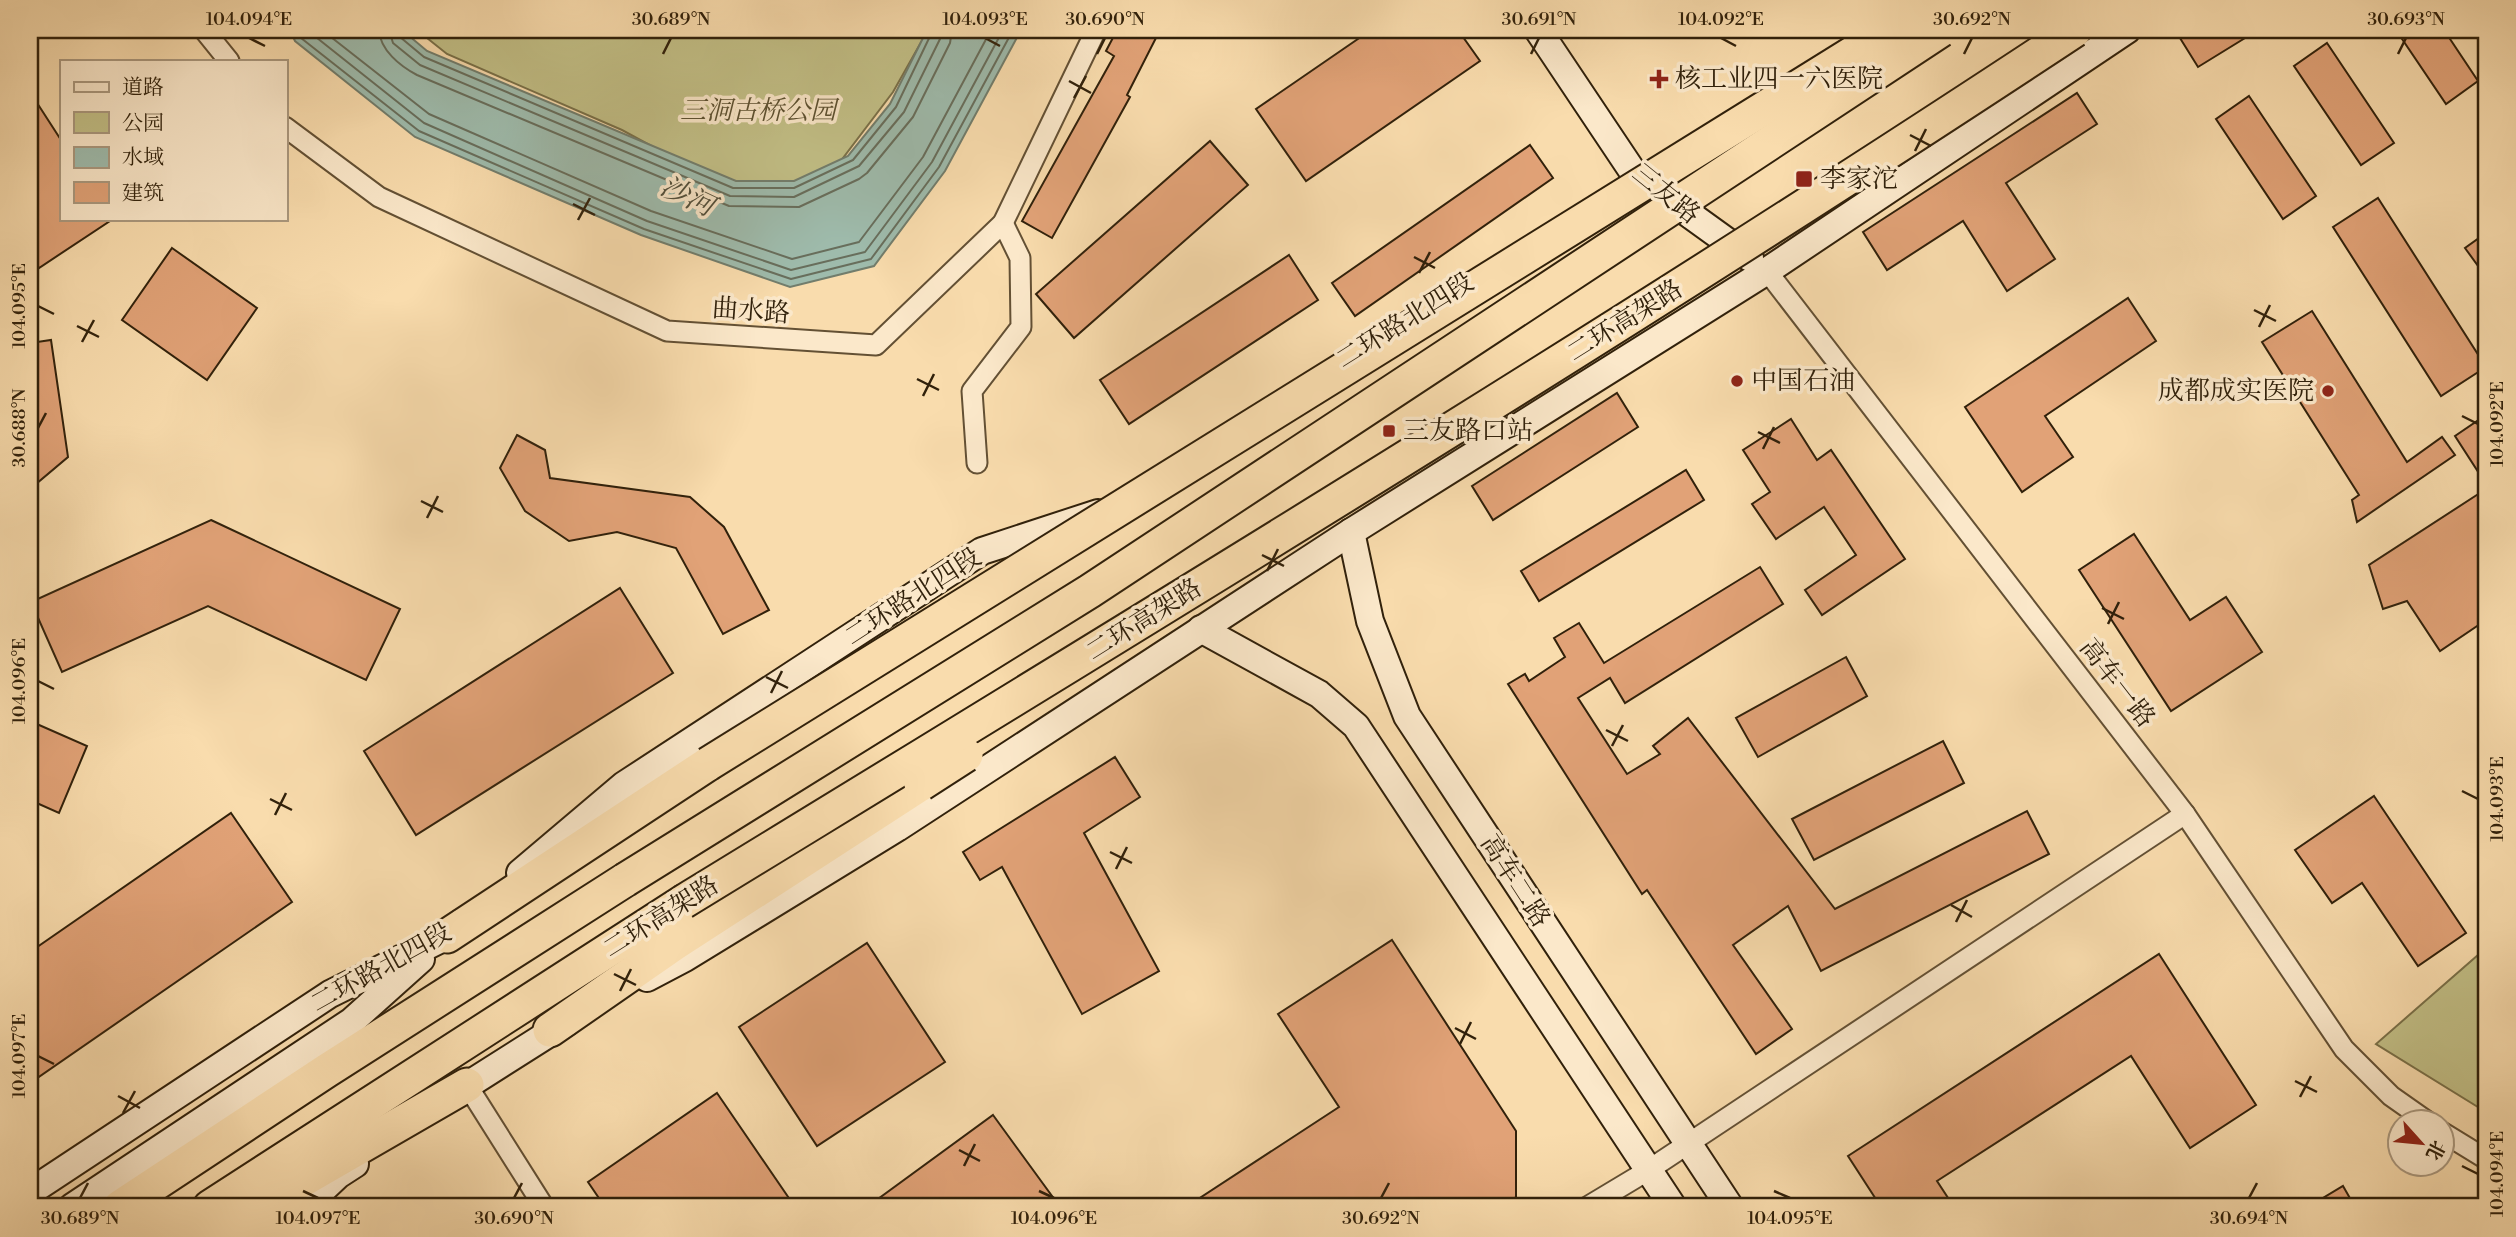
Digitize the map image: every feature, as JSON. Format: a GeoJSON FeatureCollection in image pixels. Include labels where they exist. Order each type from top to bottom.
{"type":"FeatureCollection","features":[{"type":"Feature","properties":{"kind":"highway"},"geometry":{"type":"LineString","coordinates":[[447,936],[708,764],[1890,30]]}},
{"type":"Feature","properties":{"kind":"highway","name":"二环高架路"},"geometry":{"type":"LineString","coordinates":[[95,1203],[326,1071],[674,848],[1090,591],[1941,30]]}},
{"type":"Feature","properties":{"kind":"highway","name":"二环高架路"},"geometry":{"type":"LineString","coordinates":[[210,1207],[683,902],[1445,435],[1888,154],[2075,30]]}},
{"type":"Feature","properties":{"kind":"highway"},"geometry":{"type":"LineString","coordinates":[[550,1030],[674,944],[921,784],[1832,206],[1888,154]]}},
{"type":"Feature","properties":{"kind":"highway"},"geometry":{"type":"LineString","coordinates":[[256,1207],[467,1085]]}},
{"type":"Feature","properties":{"kind":"main road","name":"三友路"},"geometry":{"type":"LineString","coordinates":[[1538,30],[1635,175],[1767,271]]}},
{"type":"Feature","properties":{"kind":"main road","name":"二环路北四段"},"geometry":{"type":"LineString","coordinates":[[30,1192],[330,994],[447,936],[624,785],[982,551],[1109,509],[1862,30]]}},
{"type":"Feature","properties":{"kind":"main road"},"geometry":{"type":"LineString","coordinates":[[287,1207],[550,1030],[685,958],[897,828],[1351,532],[1767,271],[2127,30]]}},
{"type":"Feature","properties":{"kind":"main road","name":"高车二路"},"geometry":{"type":"LineString","coordinates":[[1351,532],[1370,621],[1406,716],[1730,1207]]}},
{"type":"Feature","properties":{"kind":"main road","name":"高车二路"},"geometry":{"type":"LineString","coordinates":[[1201,629],[1319,695],[1356,726],[1673,1207]]}},
{"type":"Feature","properties":{"kind":"main road"},"geometry":{"type":"LineString","coordinates":[[95,1203],[352,1021],[447,936]]}},
{"type":"Feature","properties":{"kind":"main road"},"geometry":{"type":"LineString","coordinates":[[303,1207],[338,1175]]}},
{"type":"Feature","properties":{"kind":"street"},"geometry":{"type":"LineString","coordinates":[[204,30],[228,60]]}},
{"type":"Feature","properties":{"kind":"street","name":"曲水路"},"geometry":{"type":"LineString","coordinates":[[287,128],[379,197],[667,331],[876,345],[1003,223],[1096,30]]}},
{"type":"Feature","properties":{"kind":"street"},"geometry":{"type":"LineString","coordinates":[[977,463],[972,391],[1021,327],[1020,258],[1003,223]]}},
{"type":"Feature","properties":{"kind":"street","name":"高车一路"},"geometry":{"type":"LineString","coordinates":[[1767,271],[2185,814],[2344,1049],[2391,1096],[2408,1108]]}},
{"type":"Feature","properties":{"kind":"street"},"geometry":{"type":"LineString","coordinates":[[1587,1207],[1647,1171],[2185,814]]}},
{"type":"Feature","properties":{"kind":"street"},"geometry":{"type":"LineString","coordinates":[[467,1085],[544,1207]]}},
{"type":"Feature","properties":{"kind":"street"},"geometry":{"type":"LineString","coordinates":[[2456,1141],[2486,1159]]}},
{"type":"Feature","properties":{"kind":"green space","name":"三洞古桥公园"},"geometry":{"type":"Polygon","coordinates":[[[417,30],[928,30],[893,92],[827,179],[745,197],[622,130],[447,54],[417,30]]]}},
{"type":"Feature","properties":{"kind":"green space"},"geometry":{"type":"Polygon","coordinates":[[[2486,948],[2486,1112],[2376,1044],[2486,948]]]}},
{"type":"Feature","properties":{"kind":"water","name":"沙河"},"geometry":{"type":"Polygon","coordinates":[[[290,30],[402,30],[427,51],[736,181],[794,181],[848,156],[890,104],[927,30],[1021,30],[945,171],[874,266],[790,287],[641,235],[415,137],[295,41],[290,30]]]}},
{"type":"Feature","properties":{"kind":"building"},"geometry":{"type":"Polygon","coordinates":[[[1117,30],[1160,30],[1127,95],[1130,97],[1052,238],[1022,221],[1114,56],[1106,51],[1117,30]]]}},
{"type":"Feature","properties":{"kind":"building"},"geometry":{"type":"Polygon","coordinates":[[[1371,30],[1458,30],[1480,61],[1306,181],[1256,109],[1371,30]]]}},
{"type":"Feature","properties":{"kind":"building"},"geometry":{"type":"Polygon","coordinates":[[[2175,30],[2258,30],[2198,67],[2175,30]]]}},
{"type":"Feature","properties":{"kind":"building"},"geometry":{"type":"Polygon","coordinates":[[[2396,30],[2444,30],[2478,81],[2446,104],[2396,30]]]}},
{"type":"Feature","properties":{"kind":"building"},"geometry":{"type":"Polygon","coordinates":[[[2327,43],[2394,143],[2361,165],[2294,66],[2327,43]]]}},
{"type":"Feature","properties":{"kind":"building"},"geometry":{"type":"Polygon","coordinates":[[[30,92],[60,138],[60,220],[111,220],[39,268],[30,253],[30,92]]]}},
{"type":"Feature","properties":{"kind":"building"},"geometry":{"type":"Polygon","coordinates":[[[2077,93],[2097,124],[2006,183],[2055,259],[2007,291],[1963,221],[1887,270],[1863,232],[2077,93]]]}},
{"type":"Feature","properties":{"kind":"building"},"geometry":{"type":"Polygon","coordinates":[[[2249,96],[2316,196],[2283,219],[2216,119],[2249,96]]]}},
{"type":"Feature","properties":{"kind":"building"},"geometry":{"type":"Polygon","coordinates":[[[1210,141],[1248,185],[1074,338],[1036,294],[1210,141]]]}},
{"type":"Feature","properties":{"kind":"building"},"geometry":{"type":"Polygon","coordinates":[[[1530,145],[1553,178],[1355,316],[1332,283],[1530,145]]]}},
{"type":"Feature","properties":{"kind":"building"},"geometry":{"type":"Polygon","coordinates":[[[2378,198],[2486,367],[2441,396],[2333,227],[2378,198]]]}},
{"type":"Feature","properties":{"kind":"building"},"geometry":{"type":"Polygon","coordinates":[[[2486,233],[2486,277],[2465,248],[2486,233]]]}},
{"type":"Feature","properties":{"kind":"building"},"geometry":{"type":"Polygon","coordinates":[[[172,248],[257,308],[207,380],[122,320],[172,248]]]}},
{"type":"Feature","properties":{"kind":"building"},"geometry":{"type":"Polygon","coordinates":[[[1289,255],[1318,300],[1129,424],[1100,380],[1289,255]]]}},
{"type":"Feature","properties":{"kind":"building"},"geometry":{"type":"Polygon","coordinates":[[[2128,298],[2156,341],[2045,416],[2073,457],[2022,492],[1965,407],[2128,298]]]}},
{"type":"Feature","properties":{"kind":"building","name":"成都成实医院"},"geometry":{"type":"Polygon","coordinates":[[[2312,311],[2407,462],[2442,437],[2455,455],[2357,522],[2352,500],[2359,495],[2262,342],[2312,311]]]}},
{"type":"Feature","properties":{"kind":"building"},"geometry":{"type":"Polygon","coordinates":[[[51,340],[68,457],[30,489],[30,343],[51,340]]]}},
{"type":"Feature","properties":{"kind":"building"},"geometry":{"type":"Polygon","coordinates":[[[1617,393],[1638,427],[1493,520],[1472,486],[1617,393]]]}},
{"type":"Feature","properties":{"kind":"building"},"geometry":{"type":"Polygon","coordinates":[[[2486,415],[2486,484],[2455,436],[2486,415]]]}},
{"type":"Feature","properties":{"kind":"building"},"geometry":{"type":"Polygon","coordinates":[[[1791,419],[1817,460],[1831,450],[1905,559],[1822,615],[1805,590],[1856,555],[1824,507],[1776,539],[1752,504],[1770,492],[1743,450],[1791,419]]]}},
{"type":"Feature","properties":{"kind":"building"},"geometry":{"type":"Polygon","coordinates":[[[517,435],[545,450],[550,478],[690,497],[724,527],[769,610],[723,634],[676,548],[617,532],[569,541],[525,511],[500,468],[517,435]]]}},
{"type":"Feature","properties":{"kind":"building"},"geometry":{"type":"Polygon","coordinates":[[[1686,470],[1704,500],[1539,601],[1521,571],[1686,470]]]}},
{"type":"Feature","properties":{"kind":"building"},"geometry":{"type":"Polygon","coordinates":[[[2486,489],[2486,620],[2440,651],[2407,601],[2383,609],[2369,565],[2486,489]]]}},
{"type":"Feature","properties":{"kind":"building"},"geometry":{"type":"Polygon","coordinates":[[[211,520],[400,609],[366,680],[208,606],[62,672],[31,602],[211,520]]]}},
{"type":"Feature","properties":{"kind":"building"},"geometry":{"type":"Polygon","coordinates":[[[2134,534],[2190,620],[2226,597],[2262,652],[2171,711],[2079,570],[2134,534]]]}},
{"type":"Feature","properties":{"kind":"building"},"geometry":{"type":"Polygon","coordinates":[[[1760,567],[1783,604],[1625,703],[1610,678],[1578,698],[1627,774],[1660,754],[1653,746],[1688,718],[1835,909],[2027,811],[2049,854],[1821,971],[1788,906],[1733,945],[1792,1029],[1756,1054],[1647,890],[1642,894],[1508,684],[1525,674],[1529,681],[1565,657],[1554,638],[1579,623],[1604,663],[1760,567]]]}},
{"type":"Feature","properties":{"kind":"building"},"geometry":{"type":"Polygon","coordinates":[[[620,588],[673,673],[416,835],[364,751],[620,588]]]}},
{"type":"Feature","properties":{"kind":"building"},"geometry":{"type":"Polygon","coordinates":[[[1846,657],[1867,696],[1758,757],[1736,718],[1846,657]]]}},
{"type":"Feature","properties":{"kind":"building"},"geometry":{"type":"Polygon","coordinates":[[[30,721],[87,746],[59,813],[30,800],[30,721]]]}},
{"type":"Feature","properties":{"kind":"building"},"geometry":{"type":"Polygon","coordinates":[[[1943,741],[1964,783],[1814,860],[1792,819],[1943,741]]]}},
{"type":"Feature","properties":{"kind":"building"},"geometry":{"type":"Polygon","coordinates":[[[1115,757],[1140,797],[1084,833],[1159,971],[1082,1014],[1002,867],[980,880],[963,852],[1115,757]]]}},
{"type":"Feature","properties":{"kind":"building"},"geometry":{"type":"Polygon","coordinates":[[[2374,796],[2466,933],[2418,966],[2362,883],[2332,903],[2295,850],[2374,796]]]}},
{"type":"Feature","properties":{"kind":"building"},"geometry":{"type":"Polygon","coordinates":[[[231,813],[292,902],[30,1083],[30,952],[231,813]]]}},
{"type":"Feature","properties":{"kind":"building"},"geometry":{"type":"Polygon","coordinates":[[[1392,940],[1516,1131],[1516,1197],[1501,1207],[1186,1207],[1339,1107],[1278,1014],[1392,940]]]}},
{"type":"Feature","properties":{"kind":"building"},"geometry":{"type":"Polygon","coordinates":[[[867,943],[945,1062],[817,1146],[739,1027],[867,943]]]}},
{"type":"Feature","properties":{"kind":"building"},"geometry":{"type":"Polygon","coordinates":[[[2159,954],[2256,1105],[2190,1148],[2131,1056],[1937,1181],[1954,1207],[1881,1207],[1848,1156],[2159,954]]]}},
{"type":"Feature","properties":{"kind":"building"},"geometry":{"type":"Polygon","coordinates":[[[717,1093],[795,1207],[605,1207],[588,1182],[717,1093]]]}},
{"type":"Feature","properties":{"kind":"building"},"geometry":{"type":"Polygon","coordinates":[[[993,1115],[1060,1207],[867,1207],[993,1115]]]}},
{"type":"Feature","properties":{"kind":"building"},"geometry":{"type":"Polygon","coordinates":[[[2343,1186],[2355,1207],[2308,1207],[2343,1186]]]}},
{"type":"Feature","properties":{"kind":"place","name":"核工业四一六医院"},"geometry":{"type":"Point","coordinates":[1659,79]}},
{"type":"Feature","properties":{"kind":"place","name":"李家沱"},"geometry":{"type":"Point","coordinates":[1804,179]}},
{"type":"Feature","properties":{"kind":"place","name":"中国石油"},"geometry":{"type":"Point","coordinates":[1737,381]}},
{"type":"Feature","properties":{"kind":"place","name":"成都成实医院"},"geometry":{"type":"Point","coordinates":[2328,391]}},
{"type":"Feature","properties":{"kind":"place","name":"三友路口站"},"geometry":{"type":"Point","coordinates":[1389,431]}}]}
